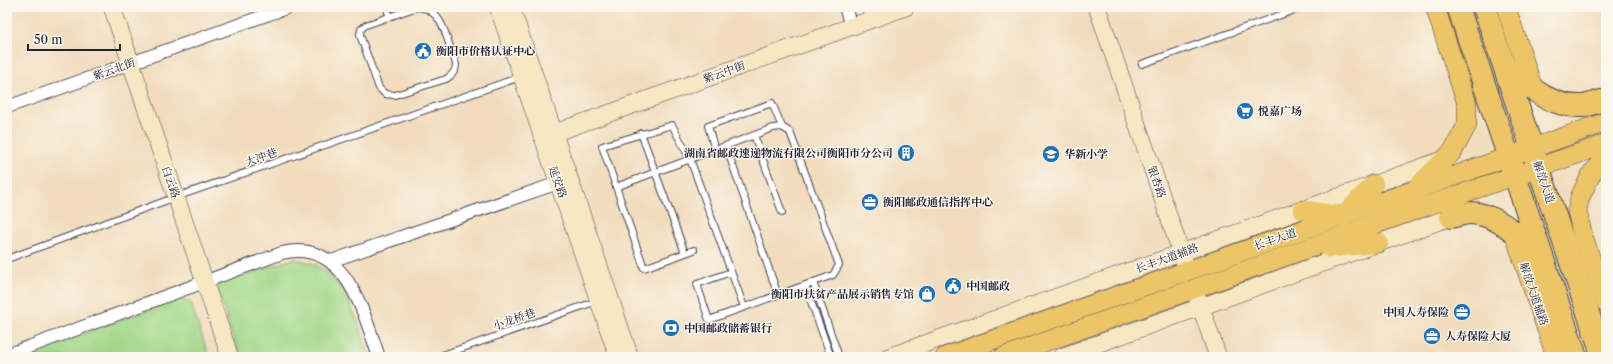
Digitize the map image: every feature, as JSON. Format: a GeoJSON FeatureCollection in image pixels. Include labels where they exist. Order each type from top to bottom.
{"type":"FeatureCollection","features":[{"type":"Feature","properties":{"kind":"highway"},"geometry":{"type":"LineString","coordinates":[[1458,7],[1576,357]]}},
{"type":"Feature","properties":{"kind":"highway","name":"解放大道"},"geometry":{"type":"LineString","coordinates":[[1484,7],[1603,357]]}},
{"type":"Feature","properties":{"kind":"highway"},"geometry":{"type":"LineString","coordinates":[[1505,67],[1549,100],[1568,105],[1584,106],[1603,100]]}},
{"type":"Feature","properties":{"kind":"highway"},"geometry":{"type":"LineString","coordinates":[[1451,217],[1470,213],[1488,217],[1513,230],[1541,254]]}},
{"type":"Feature","properties":{"kind":"main road","name":"白云路"},"geometry":{"type":"LineString","coordinates":[[102,7],[126,65],[172,199],[200,284],[220,357]]}},
{"type":"Feature","properties":{"kind":"main road","name":"白云路"},"geometry":{"type":"LineString","coordinates":[[112,7],[126,65]]}},
{"type":"Feature","properties":{"kind":"main road","name":"延安路"},"geometry":{"type":"LineString","coordinates":[[498,7],[522,76],[548,135],[630,357]]}},
{"type":"Feature","properties":{"kind":"main road","name":"延安路"},"geometry":{"type":"LineString","coordinates":[[511,7],[548,135],[558,183],[618,357]]}},
{"type":"Feature","properties":{"kind":"main road","name":"紫云中街"},"geometry":{"type":"LineString","coordinates":[[548,135],[906,7]]}},
{"type":"Feature","properties":{"kind":"main road","name":"银杏路"},"geometry":{"type":"LineString","coordinates":[[1097,7],[1218,357]]}},
{"type":"Feature","properties":{"kind":"main road"},"geometry":{"type":"LineString","coordinates":[[1413,191],[1453,151],[1467,125],[1467,104],[1435,7]]}},
{"type":"Feature","properties":{"kind":"main road"},"geometry":{"type":"LineString","coordinates":[[1506,7],[1534,90]]}},
{"type":"Feature","properties":{"kind":"main road","name":"长丰大道"},"geometry":{"type":"LineString","coordinates":[[1003,357],[1300,251],[1535,157],[1606,122]]}},
{"type":"Feature","properties":{"kind":"main road","name":"长丰大道"},"geometry":{"type":"LineString","coordinates":[[1535,157],[1606,144]]}},
{"type":"Feature","properties":{"kind":"main road","name":"长丰大道辅路"},"geometry":{"type":"LineString","coordinates":[[888,357],[1445,159]]}},
{"type":"Feature","properties":{"kind":"main road"},"geometry":{"type":"LineString","coordinates":[[1605,161],[1592,173],[1580,197],[1577,211],[1606,303]]}},
{"type":"Feature","properties":{"kind":"main road","name":"长丰大道"},"geometry":{"type":"LineString","coordinates":[[945,357],[1413,191],[1511,166]]}},
{"type":"Feature","properties":{"kind":"main road"},"geometry":{"type":"LineString","coordinates":[[1303,210],[1343,216],[1374,184]]}},
{"type":"Feature","properties":{"kind":"main road"},"geometry":{"type":"LineString","coordinates":[[1061,357],[1451,217]]}},
{"type":"Feature","properties":{"kind":"main road","name":"解放大道辅路"},"geometry":{"type":"LineString","coordinates":[[1513,230],[1556,357]]}},
{"type":"Feature","properties":{"kind":"main road"},"geometry":{"type":"LineString","coordinates":[[1300,251],[1379,243]]}},
{"type":"Feature","properties":{"kind":"main road","name":"白云路"},"geometry":{"type":"LineString","coordinates":[[200,284],[230,357]]}},
{"type":"Feature","properties":{"kind":"main road"},"geometry":{"type":"LineString","coordinates":[[1044,357],[1062,336]]}},
{"type":"Feature","properties":{"kind":"street","name":"紫云北街"},"geometry":{"type":"LineString","coordinates":[[7,107],[289,7]]}},
{"type":"Feature","properties":{"kind":"street"},"geometry":{"type":"LineString","coordinates":[[845,7],[851,26]]}},
{"type":"Feature","properties":{"kind":"street"},"geometry":{"type":"LineString","coordinates":[[331,261],[558,183]]}},
{"type":"Feature","properties":{"kind":"street"},"geometry":{"type":"LineString","coordinates":[[7,355],[282,253],[294,250],[305,250],[331,261],[348,280],[359,300],[379,357]]}},
{"type":"Feature","properties":{"kind":"lane"},"geometry":{"type":"LineString","coordinates":[[386,7],[390,17]]}},
{"type":"Feature","properties":{"kind":"lane"},"geometry":{"type":"LineString","coordinates":[[417,7],[424,7],[438,17],[444,26],[456,65],[453,74],[446,79],[395,95],[385,94],[379,88],[360,35],[361,29],[366,25],[390,17],[417,7]]}},
{"type":"Feature","properties":{"kind":"lane"},"geometry":{"type":"LineString","coordinates":[[1142,64],[1304,7]]}},
{"type":"Feature","properties":{"kind":"lane","name":"大冲巷"},"geometry":{"type":"LineString","coordinates":[[7,259],[172,199],[522,76]]}},
{"type":"Feature","properties":{"kind":"lane"},"geometry":{"type":"LineString","coordinates":[[715,150],[708,126],[772,103],[782,127],[790,132],[839,265],[833,275],[710,320],[697,284],[731,272]]}},
{"type":"Feature","properties":{"kind":"lane"},"geometry":{"type":"LineString","coordinates":[[694,250],[644,268],[602,146],[641,133],[672,125],[690,159],[744,307]]}},
{"type":"Feature","properties":{"kind":"lane"},"geometry":{"type":"LineString","coordinates":[[616,187],[773,128],[782,127]]}},
{"type":"Feature","properties":{"kind":"lane"},"geometry":{"type":"LineString","coordinates":[[641,133],[685,253]]}},
{"type":"Feature","properties":{"kind":"lane"},"geometry":{"type":"LineString","coordinates":[[754,135],[782,212]]}},
{"type":"Feature","properties":{"kind":"lane"},"geometry":{"type":"LineString","coordinates":[[726,146],[778,295]]}},
{"type":"Feature","properties":{"kind":"lane"},"geometry":{"type":"LineString","coordinates":[[813,282],[840,357]]}},
{"type":"Feature","properties":{"kind":"lane"},"geometry":{"type":"LineString","coordinates":[[805,284],[831,357]]}},
{"type":"Feature","properties":{"kind":"lane","name":"小龙桥巷"},"geometry":{"type":"LineString","coordinates":[[437,357],[598,301]]}},
{"type":"Feature","properties":{"kind":"green space"},"geometry":{"type":"Polygon","coordinates":[[[293,259],[310,262],[324,270],[336,281],[353,310],[370,357],[240,357],[218,293],[218,284],[293,259]]]}},
{"type":"Feature","properties":{"kind":"green space"},"geometry":{"type":"Polygon","coordinates":[[[182,298],[191,303],[209,357],[18,357],[182,298]]]}},
{"type":"Feature","properties":{"kind":"place","name":"衡阳市价格认证中心"},"geometry":{"type":"Point","coordinates":[423,51]}},
{"type":"Feature","properties":{"kind":"place","name":"悦嘉广场"},"geometry":{"type":"Point","coordinates":[1245,111]}},
{"type":"Feature","properties":{"kind":"place","name":"湖南省邮政速递物流有限公司衡阳市分公司"},"geometry":{"type":"Point","coordinates":[906,153]}},
{"type":"Feature","properties":{"kind":"place","name":"华新小学"},"geometry":{"type":"Point","coordinates":[1051,154]}},
{"type":"Feature","properties":{"kind":"place","name":"衡阳邮政通信指挥中心"},"geometry":{"type":"Point","coordinates":[870,202]}},
{"type":"Feature","properties":{"kind":"place","name":"中国邮政"},"geometry":{"type":"Point","coordinates":[953,286]}},
{"type":"Feature","properties":{"kind":"place","name":"衡阳市扶贫产品展示销售专馆"},"geometry":{"type":"Point","coordinates":[927,294]}},
{"type":"Feature","properties":{"kind":"place","name":"中国人寿保险"},"geometry":{"type":"Point","coordinates":[1462,312]}},
{"type":"Feature","properties":{"kind":"place","name":"中国邮政储蓄银行"},"geometry":{"type":"Point","coordinates":[671,328]}},
{"type":"Feature","properties":{"kind":"place","name":"人寿保险大厦"},"geometry":{"type":"Point","coordinates":[1432,336]}}]}
